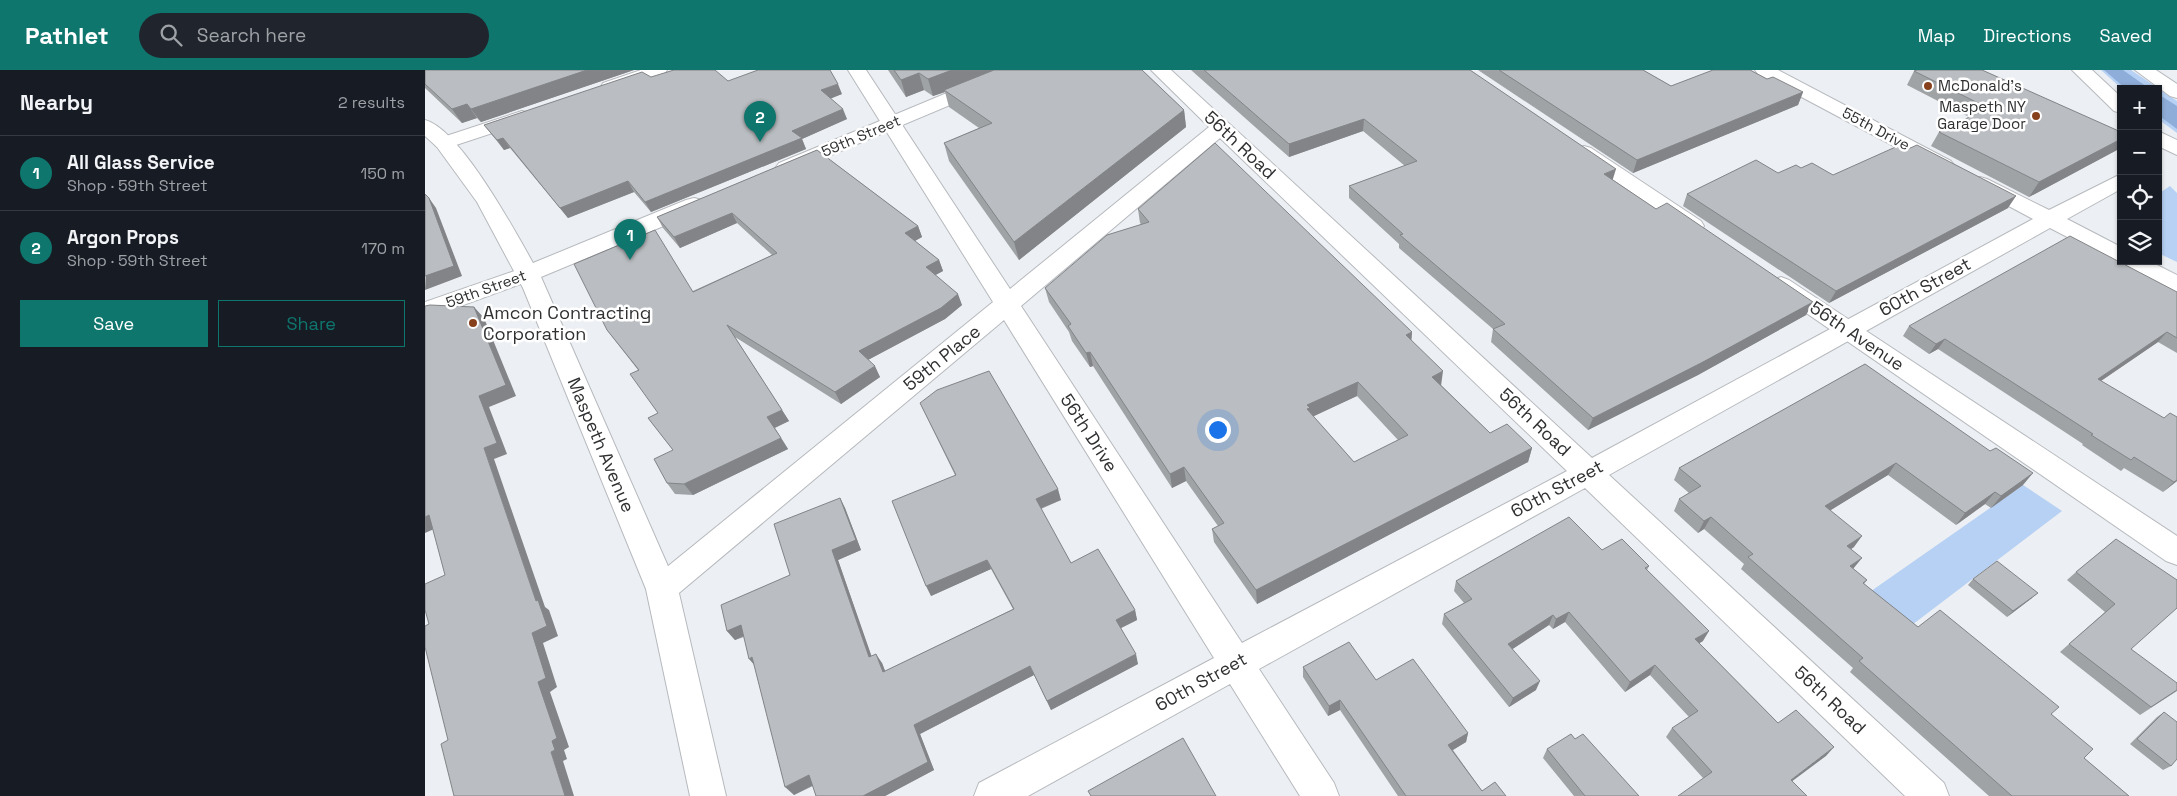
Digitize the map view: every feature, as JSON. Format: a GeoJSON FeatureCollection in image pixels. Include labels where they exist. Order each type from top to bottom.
{"type":"FeatureCollection","features":[{"type":"Feature","properties":{"kind":"main road"},"geometry":{"type":"LineString","coordinates":[[592,93],[658,70]]}},
{"type":"Feature","properties":{"kind":"main road","name":"56th Drive"},"geometry":{"type":"LineString","coordinates":[[857,70],[1321,796]]}},
{"type":"Feature","properties":{"kind":"main road","name":"59th Street"},"geometry":{"type":"LineString","coordinates":[[764,176],[1018,70]]}},
{"type":"Feature","properties":{"kind":"main road","name":"56th Road"},"geometry":{"type":"LineString","coordinates":[[1160,70],[1931,796]]}},
{"type":"Feature","properties":{"kind":"main road","name":"55th Drive"},"geometry":{"type":"LineString","coordinates":[[1764,70],[2117,254]]}},
{"type":"Feature","properties":{"kind":"main road"},"geometry":{"type":"LineString","coordinates":[[2145,70],[2177,92]]}},
{"type":"Feature","properties":{"kind":"main road"},"geometry":{"type":"LineString","coordinates":[[2081,72],[2117,104]]}},
{"type":"Feature","properties":{"kind":"main road"},"geometry":{"type":"LineString","coordinates":[[434,135],[535,112]]}},
{"type":"Feature","properties":{"kind":"main road","name":"59th Place"},"geometry":{"type":"LineString","coordinates":[[662,589],[1221,127]]}},
{"type":"Feature","properties":{"kind":"main road","name":"Maspeth Avenue"},"geometry":{"type":"LineString","coordinates":[[434,135],[487,201],[529,273],[662,589],[708,796]]}},
{"type":"Feature","properties":{"kind":"main road"},"geometry":{"type":"LineString","coordinates":[[1564,138],[1708,235]]}},
{"type":"Feature","properties":{"kind":"main road"},"geometry":{"type":"LineString","coordinates":[[2162,140],[2177,149]]}},
{"type":"Feature","properties":{"kind":"main road"},"geometry":{"type":"LineString","coordinates":[[2162,142],[2177,156]]}},
{"type":"Feature","properties":{"kind":"main road","name":"60th Street"},"geometry":{"type":"LineString","coordinates":[[992,796],[1588,473],[2117,182]]}},
{"type":"Feature","properties":{"kind":"main road","name":"59th Street"},"geometry":{"type":"LineString","coordinates":[[425,312],[529,273],[709,198]]}},
{"type":"Feature","properties":{"kind":"main road"},"geometry":{"type":"LineString","coordinates":[[2138,265],[2177,285]]}},
{"type":"Feature","properties":{"kind":"main road","name":"56th Avenue"},"geometry":{"type":"LineString","coordinates":[[1764,273],[2177,552]]}},
{"type":"Feature","properties":{"kind":"shaded area"},"geometry":{"type":"Polygon","coordinates":[[[2101,70],[2131,70],[2153,85],[2118,85],[2101,70]]]}},
{"type":"Feature","properties":{"kind":"shaded area"},"geometry":{"type":"Polygon","coordinates":[[[2104,70],[2123,70],[2144,85],[2121,85],[2104,70]]]}},
{"type":"Feature","properties":{"kind":"shaded area"},"geometry":{"type":"Polygon","coordinates":[[[2162,91],[2177,101],[2177,133],[2162,122],[2162,91]]]}},
{"type":"Feature","properties":{"kind":"shaded area"},"geometry":{"type":"Polygon","coordinates":[[[2162,97],[2177,106],[2177,129],[2162,118],[2162,97]]]}},
{"type":"Feature","properties":{"kind":"shaded area"},"geometry":{"type":"Polygon","coordinates":[[[2170,186],[2177,193],[2177,262],[2162,255],[2162,191],[2170,186]]]}},
{"type":"Feature","properties":{"kind":"shaded area"},"geometry":{"type":"Polygon","coordinates":[[[2023,485],[2062,511],[1904,631],[1864,596],[2023,485]]]}},
{"type":"Feature","properties":{"kind":"building"},"geometry":{"type":"Polygon","coordinates":[[[425,70],[587,70],[471,109],[467,104],[452,109],[425,84],[425,70]]]}},
{"type":"Feature","properties":{"kind":"building"},"geometry":{"type":"Polygon","coordinates":[[[674,70],[715,70],[728,81],[758,70],[830,70],[838,84],[821,90],[843,109],[792,131],[802,138],[645,202],[628,181],[560,208],[503,138],[497,140],[484,125],[642,72],[651,77],[674,70]]]}},
{"type":"Feature","properties":{"kind":"building"},"geometry":{"type":"Polygon","coordinates":[[[894,70],[952,70],[928,79],[919,73],[901,80],[894,70]]]}},
{"type":"Feature","properties":{"kind":"building"},"geometry":{"type":"Polygon","coordinates":[[[994,70],[1142,70],[1184,110],[1014,242],[944,143],[992,123],[944,90],[994,70]]]}},
{"type":"Feature","properties":{"kind":"building"},"geometry":{"type":"Polygon","coordinates":[[[1204,70],[1470,70],[1616,169],[1604,174],[1656,209],[1667,203],[1813,302],[1703,362],[1593,418],[1493,329],[1505,324],[1400,235],[1403,234],[1349,186],[1417,161],[1364,119],[1289,144],[1204,70]]]}},
{"type":"Feature","properties":{"kind":"building"},"geometry":{"type":"Polygon","coordinates":[[[1499,70],[1643,70],[1671,86],[1713,70],[1750,70],[1767,79],[1773,77],[1803,92],[1637,160],[1499,70]]]}},
{"type":"Feature","properties":{"kind":"building"},"geometry":{"type":"Polygon","coordinates":[[[1982,70],[2117,130],[2117,141],[2039,182],[1939,132],[1988,108],[1914,71],[1982,70]]]}},
{"type":"Feature","properties":{"kind":"building"},"geometry":{"type":"Polygon","coordinates":[[[1215,143],[1412,332],[1406,335],[1443,371],[1432,377],[1490,433],[1507,424],[1532,448],[1256,590],[1212,529],[1224,523],[1184,467],[1170,474],[1090,352],[1086,353],[1068,326],[1071,324],[1045,288],[1107,235],[1149,222],[1138,209],[1215,143]],[[1358,382],[1307,405],[1310,408],[1307,409],[1354,462],[1408,435],[1358,382]]]}},
{"type":"Feature","properties":{"kind":"building"},"geometry":{"type":"Polygon","coordinates":[[[1900,145],[1908,149],[1917,145],[2016,196],[1836,291],[1687,194],[1756,160],[1778,173],[1796,165],[1801,168],[1812,163],[1833,175],[1900,145]]]}},
{"type":"Feature","properties":{"kind":"building"},"geometry":{"type":"Polygon","coordinates":[[[817,150],[918,226],[905,233],[939,260],[926,267],[958,294],[941,308],[859,351],[875,366],[835,392],[727,325],[782,410],[767,417],[781,438],[684,484],[667,483],[654,459],[673,450],[648,418],[658,413],[630,374],[639,370],[607,330],[574,264],[655,230],[693,292],[777,253],[732,213],[674,237],[657,217],[817,150]]]}},
{"type":"Feature","properties":{"kind":"building"},"geometry":{"type":"Polygon","coordinates":[[[425,194],[429,198],[454,266],[425,276],[425,194]]]}},
{"type":"Feature","properties":{"kind":"building"},"geometry":{"type":"Polygon","coordinates":[[[2070,236],[2117,261],[2117,265],[2125,265],[2177,292],[2177,338],[2167,332],[2098,379],[2164,418],[2170,413],[2177,417],[2177,480],[2174,482],[2134,457],[2131,460],[1945,339],[1936,344],[1909,326],[2070,236]]]}},
{"type":"Feature","properties":{"kind":"building"},"geometry":{"type":"Polygon","coordinates":[[[425,306],[474,307],[506,385],[479,396],[497,443],[484,448],[536,601],[538,600],[547,626],[532,633],[546,678],[538,682],[557,738],[552,741],[555,750],[551,752],[565,796],[454,796],[441,744],[448,740],[425,647],[425,626],[429,624],[425,610],[425,584],[445,575],[429,515],[425,517],[425,306]]]}},
{"type":"Feature","properties":{"kind":"building"},"geometry":{"type":"Polygon","coordinates":[[[1865,364],[1990,451],[1996,448],[2033,473],[2001,496],[1995,492],[1965,513],[1896,463],[1825,506],[1862,536],[1847,546],[1862,558],[1850,566],[1867,580],[1863,583],[1918,627],[1940,610],[2059,707],[2051,714],[2093,749],[2084,758],[2129,796],[2012,796],[1859,661],[1863,658],[1748,557],[1753,554],[1711,517],[1704,521],[1679,499],[1701,486],[1679,468],[1865,364]]]}},
{"type":"Feature","properties":{"kind":"building"},"geometry":{"type":"Polygon","coordinates":[[[989,371],[1058,489],[1036,499],[1071,563],[1098,549],[1135,610],[1116,620],[1136,654],[1047,701],[1030,666],[914,725],[928,762],[863,796],[816,796],[809,775],[785,787],[752,657],[749,659],[741,625],[727,631],[721,605],[790,575],[774,524],[840,498],[856,540],[832,550],[869,657],[876,654],[883,672],[1014,609],[987,560],[926,586],[892,501],[956,475],[920,403],[937,390],[989,371]]]}},
{"type":"Feature","properties":{"kind":"building"},"geometry":{"type":"Polygon","coordinates":[[[1569,517],[1602,550],[1622,539],[1649,566],[1645,568],[1709,631],[1695,639],[1778,723],[1796,710],[1834,747],[1791,780],[1807,796],[1678,796],[1712,772],[1672,728],[1698,711],[1655,665],[1630,682],[1569,612],[1556,619],[1553,615],[1508,644],[1540,681],[1513,698],[1444,614],[1472,599],[1456,581],[1569,517]]]}},
{"type":"Feature","properties":{"kind":"building"},"geometry":{"type":"Polygon","coordinates":[[[2116,539],[2177,580],[2177,608],[2131,649],[2177,683],[2177,690],[2151,707],[2069,644],[2115,604],[2076,572],[2116,539]]]}},
{"type":"Feature","properties":{"kind":"building"},"geometry":{"type":"Polygon","coordinates":[[[1997,561],[2038,593],[2013,611],[1973,579],[1997,561]]]}},
{"type":"Feature","properties":{"kind":"building"},"geometry":{"type":"Polygon","coordinates":[[[1349,642],[1376,680],[1413,659],[1468,733],[1448,745],[1482,791],[1495,782],[1506,796],[1406,796],[1340,700],[1329,706],[1303,667],[1349,642]]]}},
{"type":"Feature","properties":{"kind":"building"},"geometry":{"type":"Polygon","coordinates":[[[2164,712],[2177,722],[2177,759],[2171,766],[2137,739],[2164,712]]]}},
{"type":"Feature","properties":{"kind":"building"},"geometry":{"type":"Polygon","coordinates":[[[1571,734],[1575,739],[1583,734],[1639,796],[1585,796],[1547,749],[1571,734]]]}},
{"type":"Feature","properties":{"kind":"building"},"geometry":{"type":"Polygon","coordinates":[[[1183,738],[1216,796],[1091,796],[1088,791],[1183,738]]]}},
{"type":"Feature","properties":{"kind":"place","name":"McDonald's"},"geometry":{"type":"Point","coordinates":[1928,86]}},
{"type":"Feature","properties":{"kind":"place","name":"Maspeth NY Garage Door"},"geometry":{"type":"Point","coordinates":[2036,116]}},
{"type":"Feature","properties":{"kind":"place","name":"Argon Props"},"geometry":{"type":"Point","coordinates":[760,142]}},
{"type":"Feature","properties":{"kind":"place","name":"All Glass Service"},"geometry":{"type":"Point","coordinates":[630,260]}},
{"type":"Feature","properties":{"kind":"place","name":"Amcon Contracting Corporation"},"geometry":{"type":"Point","coordinates":[473,323]}}]}
